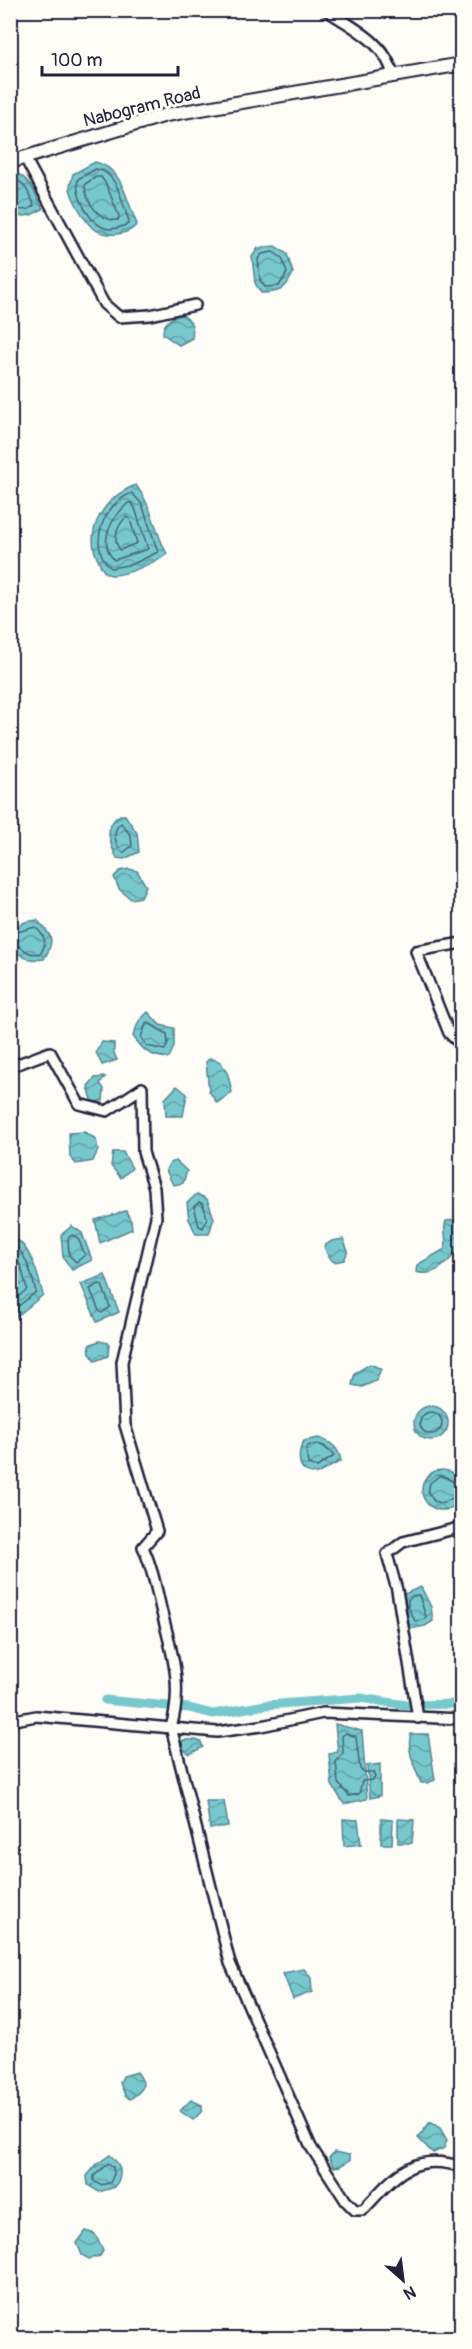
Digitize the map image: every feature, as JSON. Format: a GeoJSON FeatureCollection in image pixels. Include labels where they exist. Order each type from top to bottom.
{"type":"FeatureCollection","features":[{"type":"Feature","properties":{"kind":"main road","name":"Nabogram Road"},"geometry":{"type":"LineString","coordinates":[[10,162],[166,115],[462,64]]}},
{"type":"Feature","properties":{"kind":"street"},"geometry":{"type":"LineString","coordinates":[[326,10],[381,49],[391,66],[393,76]]}},
{"type":"Feature","properties":{"kind":"street"},"geometry":{"type":"LineString","coordinates":[[25,158],[104,304],[119,317],[150,315],[195,305]]}},
{"type":"Feature","properties":{"kind":"street"},"geometry":{"type":"LineString","coordinates":[[462,943],[416,951],[449,1033],[462,1046]]}},
{"type":"Feature","properties":{"kind":"street"},"geometry":{"type":"LineString","coordinates":[[10,1067],[50,1052],[79,1104],[107,1111],[142,1088],[143,1152],[154,1188],[156,1217],[122,1362],[125,1425],[157,1531],[143,1547],[151,1564],[173,1652],[177,1694],[171,1727],[230,1963],[311,2147],[346,2201],[355,2210],[363,2210],[403,2171],[421,2162],[447,2163],[462,2167]]}},
{"type":"Feature","properties":{"kind":"street"},"geometry":{"type":"LineString","coordinates":[[417,1715],[397,1590],[387,1554],[403,1542],[462,1527]]}},
{"type":"Feature","properties":{"kind":"street"},"geometry":{"type":"LineString","coordinates":[[10,1720],[36,1716],[216,1732],[261,1726],[323,1713],[417,1715],[462,1719]]}},
{"type":"Feature","properties":{"kind":"water"},"geometry":{"type":"Polygon","coordinates":[[[95,162],[112,171],[122,186],[137,224],[128,231],[117,234],[99,232],[87,222],[76,204],[70,188],[73,174],[95,162]]]}},
{"type":"Feature","properties":{"kind":"water"},"geometry":{"type":"Polygon","coordinates":[[[10,171],[17,173],[27,181],[43,209],[31,215],[17,217],[11,213],[10,171]]]}},
{"type":"Feature","properties":{"kind":"water"},"geometry":{"type":"Polygon","coordinates":[[[275,246],[287,254],[293,273],[285,287],[273,292],[261,293],[255,283],[252,257],[258,248],[275,246]]]}},
{"type":"Feature","properties":{"kind":"water"},"geometry":{"type":"Polygon","coordinates":[[[182,315],[190,322],[193,334],[192,338],[179,345],[163,334],[163,330],[169,320],[182,315]]]}},
{"type":"Feature","properties":{"kind":"water"},"geometry":{"type":"Polygon","coordinates":[[[136,485],[147,503],[167,554],[132,571],[111,575],[105,572],[94,550],[95,527],[106,506],[125,490],[136,485]]]}},
{"type":"Feature","properties":{"kind":"water"},"geometry":{"type":"Polygon","coordinates":[[[120,815],[125,815],[137,833],[139,852],[124,859],[117,858],[109,835],[111,824],[120,815]]]}},
{"type":"Feature","properties":{"kind":"water"},"geometry":{"type":"Polygon","coordinates":[[[129,869],[137,871],[146,886],[141,897],[131,899],[119,889],[114,877],[120,871],[129,869]]]}},
{"type":"Feature","properties":{"kind":"water"},"geometry":{"type":"Polygon","coordinates":[[[37,920],[49,934],[51,942],[44,959],[34,960],[11,948],[11,930],[25,922],[37,920]]]}},
{"type":"Feature","properties":{"kind":"water"},"geometry":{"type":"Polygon","coordinates":[[[148,1012],[160,1025],[174,1028],[174,1046],[169,1058],[148,1052],[133,1036],[139,1021],[148,1012]]]}},
{"type":"Feature","properties":{"kind":"water"},"geometry":{"type":"Polygon","coordinates":[[[102,1042],[114,1043],[117,1060],[102,1065],[96,1052],[102,1042]]]}},
{"type":"Feature","properties":{"kind":"water"},"geometry":{"type":"Polygon","coordinates":[[[210,1058],[221,1062],[228,1075],[232,1092],[217,1103],[209,1091],[206,1062],[210,1058]]]}},
{"type":"Feature","properties":{"kind":"water"},"geometry":{"type":"Polygon","coordinates":[[[105,1077],[100,1083],[104,1089],[103,1101],[93,1103],[88,1086],[95,1078],[105,1077]]]}},
{"type":"Feature","properties":{"kind":"water"},"geometry":{"type":"Polygon","coordinates":[[[177,1086],[187,1094],[183,1116],[166,1116],[165,1099],[177,1086]]]}},
{"type":"Feature","properties":{"kind":"water"},"geometry":{"type":"Polygon","coordinates":[[[84,1132],[96,1139],[98,1150],[93,1161],[76,1164],[70,1157],[69,1133],[84,1132]]]}},
{"type":"Feature","properties":{"kind":"water"},"geometry":{"type":"Polygon","coordinates":[[[113,1152],[123,1152],[132,1168],[121,1178],[111,1166],[113,1152]]]}},
{"type":"Feature","properties":{"kind":"water"},"geometry":{"type":"Polygon","coordinates":[[[176,1161],[187,1171],[183,1183],[173,1185],[166,1170],[170,1163],[176,1161]]]}},
{"type":"Feature","properties":{"kind":"water"},"geometry":{"type":"Polygon","coordinates":[[[197,1194],[207,1199],[214,1218],[209,1234],[196,1234],[189,1219],[187,1203],[197,1194]]]}},
{"type":"Feature","properties":{"kind":"water"},"geometry":{"type":"Polygon","coordinates":[[[126,1211],[132,1229],[100,1243],[95,1220],[126,1211]]]}},
{"type":"Feature","properties":{"kind":"water"},"geometry":{"type":"Polygon","coordinates":[[[455,1220],[461,1226],[461,1247],[442,1267],[430,1272],[416,1272],[417,1265],[445,1249],[446,1221],[455,1220]]]}},
{"type":"Feature","properties":{"kind":"water"},"geometry":{"type":"Polygon","coordinates":[[[72,1226],[82,1233],[92,1260],[72,1270],[63,1257],[61,1235],[72,1226]]]}},
{"type":"Feature","properties":{"kind":"water"},"geometry":{"type":"Polygon","coordinates":[[[11,1235],[29,1254],[43,1295],[11,1321],[11,1235]]]}},
{"type":"Feature","properties":{"kind":"water"},"geometry":{"type":"Polygon","coordinates":[[[343,1239],[348,1251],[344,1260],[334,1262],[328,1256],[324,1246],[332,1241],[343,1239]]]}},
{"type":"Feature","properties":{"kind":"water"},"geometry":{"type":"Polygon","coordinates":[[[105,1275],[119,1312],[97,1322],[81,1284],[105,1275]]]}},
{"type":"Feature","properties":{"kind":"water"},"geometry":{"type":"Polygon","coordinates":[[[99,1341],[109,1343],[108,1356],[95,1361],[90,1353],[89,1345],[99,1341]]]}},
{"type":"Feature","properties":{"kind":"water"},"geometry":{"type":"Polygon","coordinates":[[[370,1364],[381,1369],[376,1381],[362,1387],[352,1385],[355,1373],[370,1364]]]}},
{"type":"Feature","properties":{"kind":"water"},"geometry":{"type":"Polygon","coordinates":[[[431,1406],[443,1411],[448,1423],[443,1435],[431,1440],[419,1435],[414,1423],[419,1411],[431,1406]]]}},
{"type":"Feature","properties":{"kind":"water"},"geometry":{"type":"Polygon","coordinates":[[[318,1438],[333,1445],[341,1461],[317,1474],[303,1469],[299,1457],[304,1441],[318,1438]]]}},
{"type":"Feature","properties":{"kind":"water"},"geometry":{"type":"Polygon","coordinates":[[[442,1470],[456,1476],[462,1490],[456,1504],[442,1510],[428,1504],[422,1490],[428,1476],[442,1470]]]}},
{"type":"Feature","properties":{"kind":"water"},"geometry":{"type":"Polygon","coordinates":[[[421,1587],[431,1607],[433,1621],[425,1626],[410,1629],[402,1608],[402,1595],[421,1587]]]}},
{"type":"Feature","properties":{"kind":"water"},"geometry":{"type":"Polygon","coordinates":[[[335,1724],[362,1731],[367,1799],[344,1804],[332,1785],[329,1754],[338,1752],[335,1724]]]}},
{"type":"Feature","properties":{"kind":"water"},"geometry":{"type":"Polygon","coordinates":[[[411,1734],[428,1734],[435,1780],[421,1783],[410,1752],[411,1734]]]}},
{"type":"Feature","properties":{"kind":"water"},"geometry":{"type":"Polygon","coordinates":[[[183,1740],[196,1740],[201,1742],[203,1747],[190,1754],[181,1748],[183,1740]]]}},
{"type":"Feature","properties":{"kind":"water"},"geometry":{"type":"Polygon","coordinates":[[[380,1764],[380,1796],[370,1798],[367,1766],[380,1764]]]}},
{"type":"Feature","properties":{"kind":"water"},"geometry":{"type":"Polygon","coordinates":[[[206,1801],[224,1801],[228,1826],[210,1829],[206,1801]]]}},
{"type":"Feature","properties":{"kind":"water"},"geometry":{"type":"Polygon","coordinates":[[[343,1819],[358,1820],[361,1844],[344,1846],[343,1819]]]}},
{"type":"Feature","properties":{"kind":"water"},"geometry":{"type":"Polygon","coordinates":[[[381,1819],[393,1820],[392,1844],[381,1844],[381,1819]]]}},
{"type":"Feature","properties":{"kind":"water"},"geometry":{"type":"Polygon","coordinates":[[[398,1819],[414,1820],[412,1843],[398,1843],[398,1819]]]}},
{"type":"Feature","properties":{"kind":"water"},"geometry":{"type":"Polygon","coordinates":[[[304,1969],[311,1978],[312,1992],[293,1999],[283,1973],[304,1969]]]}},
{"type":"Feature","properties":{"kind":"water"},"geometry":{"type":"Polygon","coordinates":[[[137,2072],[143,2084],[138,2093],[130,2099],[125,2095],[120,2083],[123,2076],[137,2072]]]}},
{"type":"Feature","properties":{"kind":"water"},"geometry":{"type":"Polygon","coordinates":[[[191,2100],[202,2105],[202,2111],[193,2120],[180,2111],[191,2100]]]}},
{"type":"Feature","properties":{"kind":"water"},"geometry":{"type":"Polygon","coordinates":[[[430,2122],[440,2128],[447,2140],[444,2148],[433,2153],[418,2138],[430,2122]]]}},
{"type":"Feature","properties":{"kind":"water"},"geometry":{"type":"Polygon","coordinates":[[[334,2152],[350,2155],[350,2160],[334,2167],[329,2158],[334,2152]]]}},
{"type":"Feature","properties":{"kind":"water"},"geometry":{"type":"Polygon","coordinates":[[[110,2155],[119,2166],[119,2178],[115,2187],[99,2192],[88,2185],[87,2176],[97,2164],[110,2155]]]}},
{"type":"Feature","properties":{"kind":"water"},"geometry":{"type":"Polygon","coordinates":[[[86,2231],[95,2234],[103,2251],[100,2256],[89,2259],[82,2255],[77,2243],[86,2231]]]}},
{"type":"Feature","properties":{"kind":"waterway"},"geometry":{"type":"LineString","coordinates":[[105,1700],[189,1708],[213,1714],[266,1705],[360,1698],[406,1705],[462,1704]]}}]}
